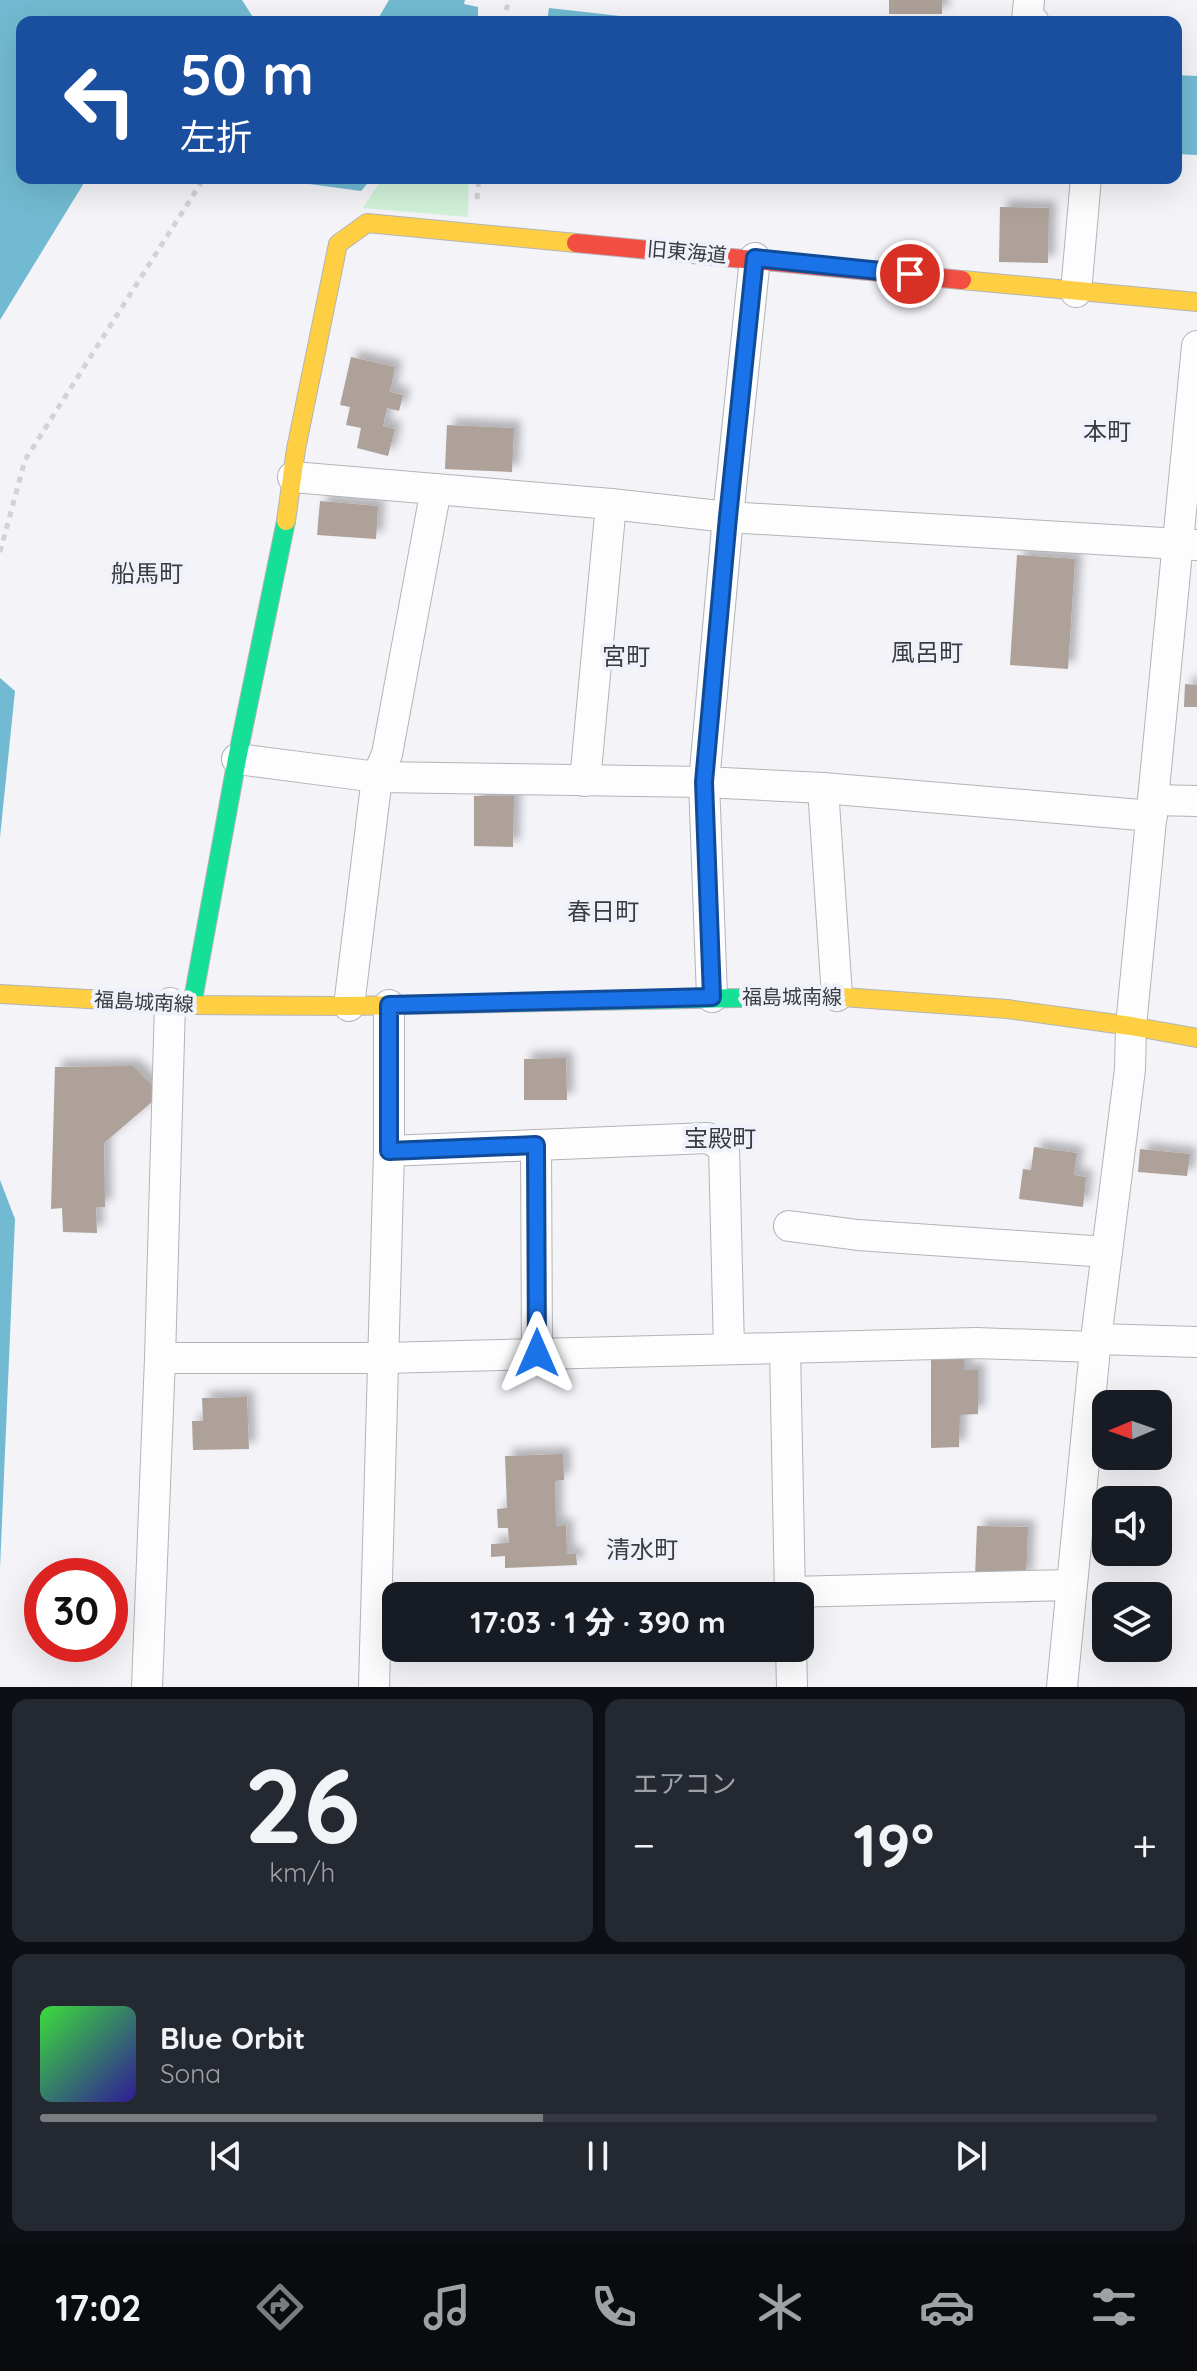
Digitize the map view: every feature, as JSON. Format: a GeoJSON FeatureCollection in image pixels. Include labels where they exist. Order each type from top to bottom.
{"type":"FeatureCollection","features":[{"type":"Feature","properties":{"kind":"street"},"geometry":{"type":"LineString","coordinates":[[1076,292],[1085,184]]}},
{"type":"Feature","properties":{"kind":"street","name":"旧東海道"},"geometry":{"type":"LineString","coordinates":[[293,477],[338,244],[367,223],[1197,302]]}},
{"type":"Feature","properties":{"kind":"street"},"geometry":{"type":"LineString","coordinates":[[712,997],[704,782],[755,258]]}},
{"type":"Feature","properties":{"kind":"street"},"geometry":{"type":"LineString","coordinates":[[1062,1687],[1096,1343],[1130,1069],[1131,1026],[1152,808],[1187,544],[1197,346]]}},
{"type":"Feature","properties":{"kind":"street"},"geometry":{"type":"LineString","coordinates":[[147,1687],[160,1358],[181,1004],[237,759],[293,477],[728,517],[1187,544]]}},
{"type":"Feature","properties":{"kind":"street"},"geometry":{"type":"LineString","coordinates":[[349,1006],[377,777],[387,754],[436,489]]}},
{"type":"Feature","properties":{"kind":"street"},"geometry":{"type":"LineString","coordinates":[[585,781],[611,504]]}},
{"type":"Feature","properties":{"kind":"street"},"geometry":{"type":"LineString","coordinates":[[237,759],[377,777],[704,782],[1152,808],[1197,801]]}},
{"type":"Feature","properties":{"kind":"street"},"geometry":{"type":"LineString","coordinates":[[823,788],[837,996]]}},
{"type":"Feature","properties":{"kind":"street","name":"福島城南線"},"geometry":{"type":"LineString","coordinates":[[0,994],[181,1004],[349,1006],[837,996],[1007,1009],[1197,1038]]}},
{"type":"Feature","properties":{"kind":"street"},"geometry":{"type":"LineString","coordinates":[[374,1687],[389,1151],[389,1005]]}},
{"type":"Feature","properties":{"kind":"street"},"geometry":{"type":"LineString","coordinates":[[389,1151],[708,1138],[724,1147],[729,1349]]}},
{"type":"Feature","properties":{"kind":"street"},"geometry":{"type":"LineString","coordinates":[[536,1145],[537,1353]]}},
{"type":"Feature","properties":{"kind":"street"},"geometry":{"type":"LineString","coordinates":[[789,1226],[858,1235],[1107,1252]]}},
{"type":"Feature","properties":{"kind":"street"},"geometry":{"type":"LineString","coordinates":[[160,1358],[384,1358],[976,1343],[1197,1342]]}},
{"type":"Feature","properties":{"kind":"street"},"geometry":{"type":"LineString","coordinates":[[785,1349],[790,1582]]}},
{"type":"Feature","properties":{"kind":"street"},"geometry":{"type":"LineString","coordinates":[[814,1593],[1071,1585]]}},
{"type":"Feature","properties":{"kind":"street"},"geometry":{"type":"LineString","coordinates":[[791,1662],[792,1687]]}},
{"type":"Feature","properties":{"kind":"path"},"geometry":{"type":"LineString","coordinates":[[0,552],[25,460],[200,184]]}},
{"type":"Feature","properties":{"kind":"green space"},"geometry":{"type":"Polygon","coordinates":[[[378,184],[469,184],[468,217],[363,208],[378,184]]]}},
{"type":"Feature","properties":{"kind":"water"},"geometry":{"type":"Polygon","coordinates":[[[0,0],[242,0],[252,16],[16,16],[16,184],[83,184],[0,320],[0,0]]]}},
{"type":"Feature","properties":{"kind":"water"},"geometry":{"type":"Polygon","coordinates":[[[389,0],[465,0],[464,4],[478,7],[478,16],[380,16],[389,0]]]}},
{"type":"Feature","properties":{"kind":"water"},"geometry":{"type":"Polygon","coordinates":[[[549,8],[620,16],[548,16],[549,8]]]}},
{"type":"Feature","properties":{"kind":"water"},"geometry":{"type":"Polygon","coordinates":[[[1182,75],[1197,76],[1197,155],[1182,154],[1182,75]]]}},
{"type":"Feature","properties":{"kind":"water"},"geometry":{"type":"Polygon","coordinates":[[[309,184],[367,184],[361,191],[309,184]]]}},
{"type":"Feature","properties":{"kind":"water"},"geometry":{"type":"Polygon","coordinates":[[[0,678],[15,691],[0,837],[0,678]]]}},
{"type":"Feature","properties":{"kind":"water"},"geometry":{"type":"Polygon","coordinates":[[[0,1180],[15,1219],[0,1568],[0,1180]]]}},
{"type":"Feature","properties":{"kind":"building"},"geometry":{"type":"Polygon","coordinates":[[[889,0],[942,0],[942,14],[889,14],[889,0]]]}},
{"type":"Feature","properties":{"kind":"building"},"geometry":{"type":"Polygon","coordinates":[[[1000,207],[1049,208],[1048,263],[999,262],[1000,207]]]}},
{"type":"Feature","properties":{"kind":"building"},"geometry":{"type":"Polygon","coordinates":[[[351,357],[395,367],[390,392],[403,395],[399,411],[387,408],[383,426],[395,429],[388,456],[357,448],[361,428],[346,425],[350,407],[340,405],[351,357]]]}},
{"type":"Feature","properties":{"kind":"building"},"geometry":{"type":"Polygon","coordinates":[[[447,425],[514,428],[512,472],[445,469],[447,425]]]}},
{"type":"Feature","properties":{"kind":"building"},"geometry":{"type":"Polygon","coordinates":[[[320,501],[378,506],[376,539],[317,535],[320,501]]]}},
{"type":"Feature","properties":{"kind":"building"},"geometry":{"type":"Polygon","coordinates":[[[1017,555],[1075,559],[1068,669],[1010,665],[1017,555]]]}},
{"type":"Feature","properties":{"kind":"building"},"geometry":{"type":"Polygon","coordinates":[[[1185,684],[1197,685],[1197,707],[1184,707],[1185,684]]]}},
{"type":"Feature","properties":{"kind":"building"},"geometry":{"type":"Polygon","coordinates":[[[474,796],[514,796],[513,847],[474,846],[474,796]]]}},
{"type":"Feature","properties":{"kind":"building"},"geometry":{"type":"Polygon","coordinates":[[[566,1058],[567,1100],[524,1100],[524,1059],[566,1058]]]}},
{"type":"Feature","properties":{"kind":"building"},"geometry":{"type":"Polygon","coordinates":[[[133,1066],[153,1086],[153,1101],[104,1143],[105,1207],[96,1207],[97,1233],[63,1232],[62,1208],[51,1209],[55,1067],[133,1066]]]}},
{"type":"Feature","properties":{"kind":"building"},"geometry":{"type":"Polygon","coordinates":[[[1034,1147],[1077,1153],[1074,1175],[1086,1177],[1083,1207],[1019,1199],[1023,1169],[1031,1170],[1034,1147]]]}},
{"type":"Feature","properties":{"kind":"building"},"geometry":{"type":"Polygon","coordinates":[[[1140,1149],[1190,1154],[1187,1176],[1138,1172],[1140,1149]]]}},
{"type":"Feature","properties":{"kind":"building"},"geometry":{"type":"Polygon","coordinates":[[[931,1358],[964,1358],[964,1370],[978,1370],[978,1414],[960,1415],[959,1447],[931,1448],[931,1358]]]}},
{"type":"Feature","properties":{"kind":"building"},"geometry":{"type":"Polygon","coordinates":[[[247,1397],[249,1449],[193,1450],[192,1421],[203,1421],[202,1398],[247,1397]]]}},
{"type":"Feature","properties":{"kind":"building"},"geometry":{"type":"Polygon","coordinates":[[[563,1454],[564,1480],[555,1481],[556,1526],[566,1525],[567,1554],[576,1554],[577,1565],[505,1568],[505,1556],[491,1557],[491,1544],[509,1543],[508,1528],[498,1528],[497,1509],[507,1508],[505,1456],[563,1454]]]}},
{"type":"Feature","properties":{"kind":"building"},"geometry":{"type":"Polygon","coordinates":[[[977,1526],[1028,1527],[1026,1579],[975,1577],[977,1526]]]}},
{"type":"Feature","properties":{"kind":"traffic: fast"},"geometry":{"type":"LineString","coordinates":[[192,1005],[237,759],[286,521]]}},
{"type":"Feature","properties":{"kind":"traffic: fast"},"geometry":{"type":"LineString","coordinates":[[454,1004],[829,996]]}},
{"type":"Feature","properties":{"kind":"traffic: slow"},"geometry":{"type":"LineString","coordinates":[[286,521],[296,449],[338,244],[367,223],[576,243]]}},
{"type":"Feature","properties":{"kind":"traffic: slow"},"geometry":{"type":"LineString","coordinates":[[962,280],[1197,302]]}},
{"type":"Feature","properties":{"kind":"traffic: slow"},"geometry":{"type":"LineString","coordinates":[[0,994],[192,1005],[454,1004]]}},
{"type":"Feature","properties":{"kind":"traffic: slow"},"geometry":{"type":"LineString","coordinates":[[829,996],[1007,1009],[1197,1038]]}},
{"type":"Feature","properties":{"kind":"traffic: jam"},"geometry":{"type":"LineString","coordinates":[[576,243],[962,280]]}},
{"type":"Feature","properties":{"kind":"district","name":"本町"},"geometry":{"type":"Point","coordinates":[1107,432]}},
{"type":"Feature","properties":{"kind":"district","name":"船馬町"},"geometry":{"type":"Point","coordinates":[147,574]}},
{"type":"Feature","properties":{"kind":"district","name":"風呂町"},"geometry":{"type":"Point","coordinates":[927,653]}},
{"type":"Feature","properties":{"kind":"district","name":"宮町"},"geometry":{"type":"Point","coordinates":[626,657]}},
{"type":"Feature","properties":{"kind":"district","name":"春日町"},"geometry":{"type":"Point","coordinates":[603,912]}},
{"type":"Feature","properties":{"kind":"district","name":"宝殿町"},"geometry":{"type":"Point","coordinates":[720,1139]}},
{"type":"Feature","properties":{"kind":"district","name":"清水町"},"geometry":{"type":"Point","coordinates":[642,1550]}},
{"type":"Feature","properties":{"kind":"route"},"geometry":{"type":"LineString","coordinates":[[537,1353],[536,1145],[389,1151],[389,1005],[712,997],[704,782],[755,258],[910,274]]}}]}
